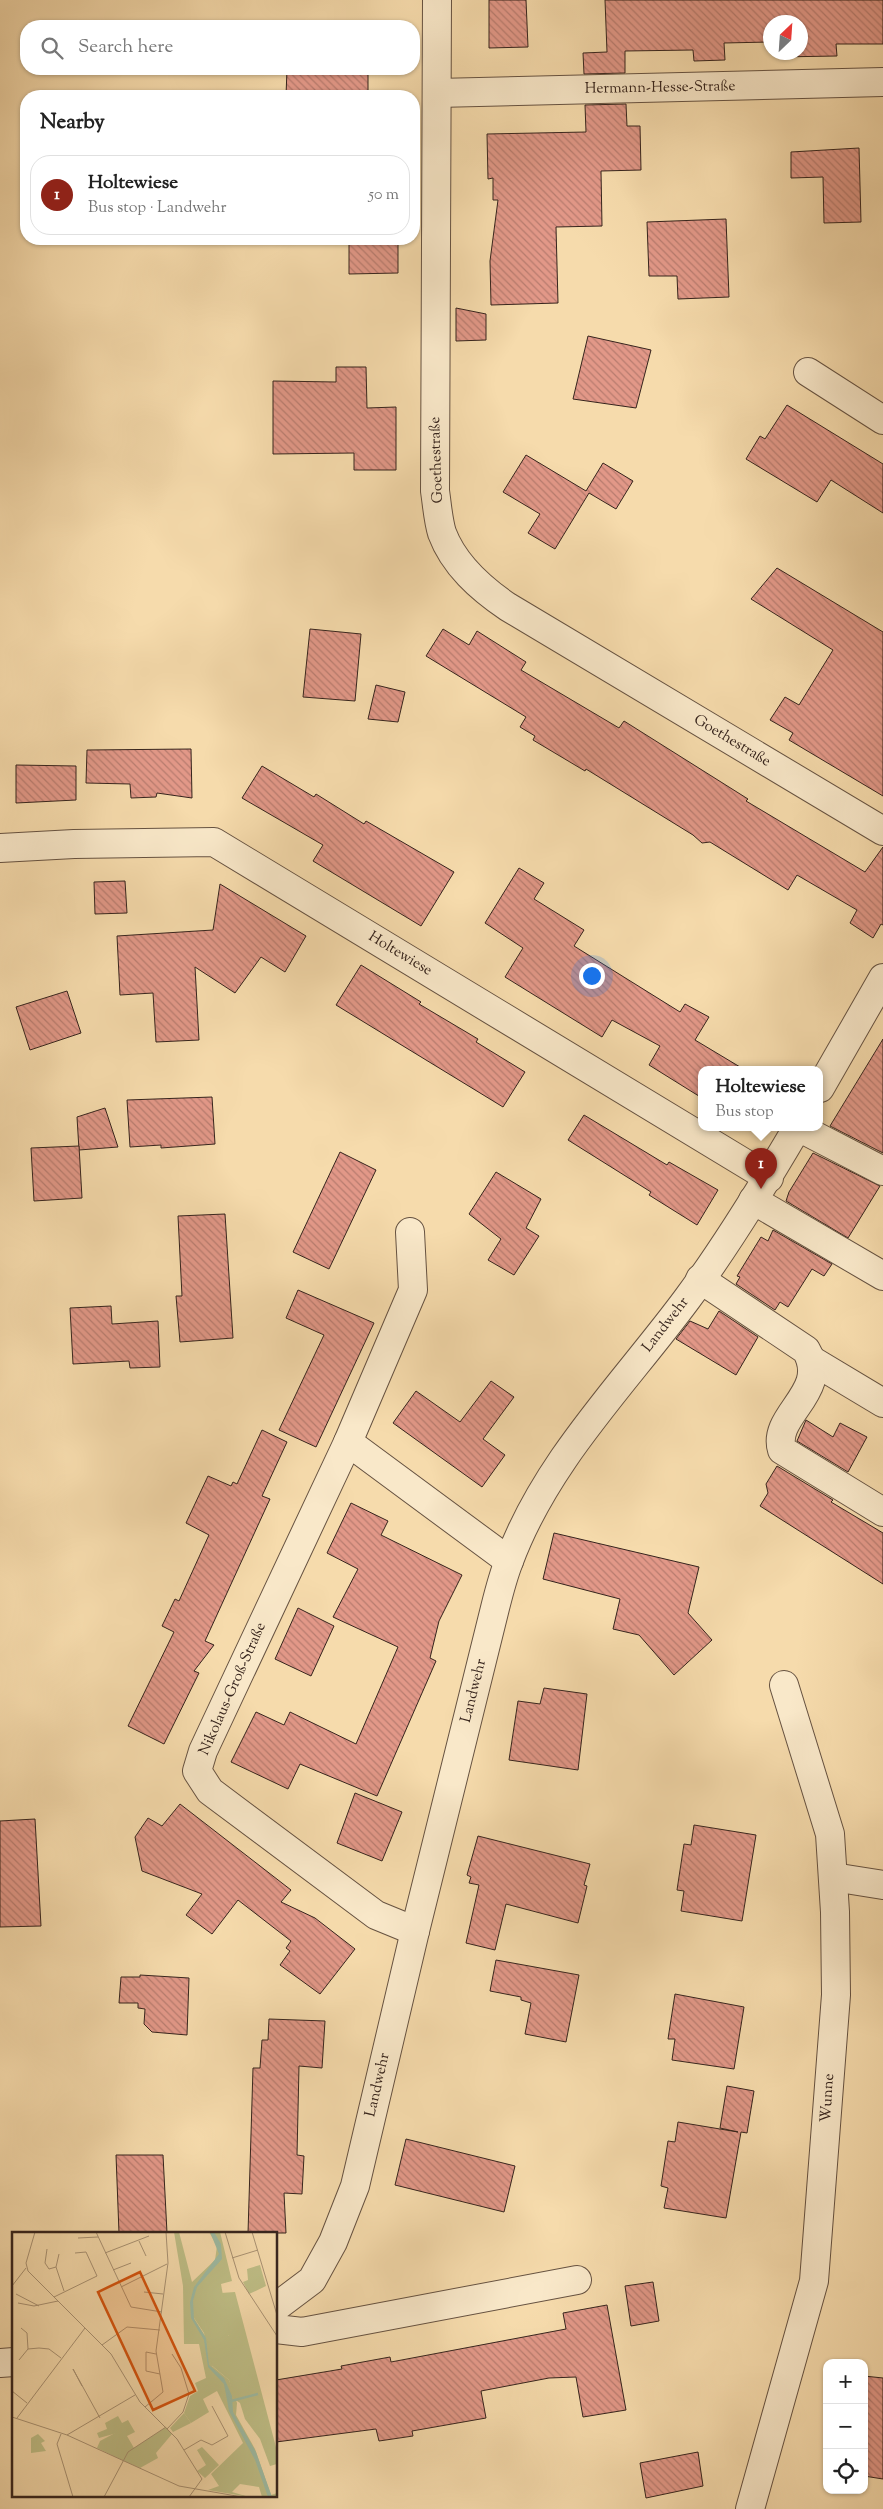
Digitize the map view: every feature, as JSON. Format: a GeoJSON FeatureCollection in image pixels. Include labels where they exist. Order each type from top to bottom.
{"type":"FeatureCollection","features":[{"type":"Feature","properties":{"kind":"street","name":"Goethestraße"},"geometry":{"type":"LineString","coordinates":[[437,0],[435,491],[442,533],[458,562],[481,588],[508,607],[883,831]]}},
{"type":"Feature","properties":{"kind":"street","name":"Hermann-Hesse-Straße"},"geometry":{"type":"LineString","coordinates":[[437,93],[883,82]]}},
{"type":"Feature","properties":{"kind":"street"},"geometry":{"type":"LineString","coordinates":[[808,372],[883,420]]}},
{"type":"Feature","properties":{"kind":"street","name":"Holtewiese"},"geometry":{"type":"LineString","coordinates":[[0,848],[74,844],[214,842],[768,1178]]}},
{"type":"Feature","properties":{"kind":"street"},"geometry":{"type":"LineString","coordinates":[[823,1083],[883,978]]}},
{"type":"Feature","properties":{"kind":"street","name":"Landwehr"},"geometry":{"type":"LineString","coordinates":[[278,2306],[312,2280],[333,2242],[354,2186],[415,1931],[509,1561],[538,1500],[583,1430],[700,1279],[754,1200],[796,1131]]}},
{"type":"Feature","properties":{"kind":"street"},"geometry":{"type":"LineString","coordinates":[[804,1131],[883,1172]]}},
{"type":"Feature","properties":{"kind":"street"},"geometry":{"type":"LineString","coordinates":[[754,1200],[883,1276]]}},
{"type":"Feature","properties":{"kind":"street","name":"Nikolaus-Groß-Straße"},"geometry":{"type":"LineString","coordinates":[[410,1232],[413,1290],[348,1442],[203,1751],[197,1771],[210,1791],[376,1915],[415,1931]]}},
{"type":"Feature","properties":{"kind":"street"},"geometry":{"type":"LineString","coordinates":[[700,1279],[806,1350],[813,1361],[883,1403]]}},
{"type":"Feature","properties":{"kind":"street"},"geometry":{"type":"LineString","coordinates":[[813,1361],[813,1377],[781,1437],[782,1450],[883,1512]]}},
{"type":"Feature","properties":{"kind":"street"},"geometry":{"type":"LineString","coordinates":[[348,1442],[509,1561]]}},
{"type":"Feature","properties":{"kind":"street","name":"Wunne"},"geometry":{"type":"LineString","coordinates":[[750,2509],[814,2281],[836,1996],[830,1834],[784,1685]]}},
{"type":"Feature","properties":{"kind":"street"},"geometry":{"type":"LineString","coordinates":[[833,1878],[883,1884]]}},
{"type":"Feature","properties":{"kind":"street"},"geometry":{"type":"LineString","coordinates":[[278,2329],[302,2332],[577,2280]]}},
{"type":"Feature","properties":{"kind":"building"},"geometry":{"type":"Polygon","coordinates":[[[489,0],[526,0],[528,47],[489,48],[489,0]]]}},
{"type":"Feature","properties":{"kind":"building"},"geometry":{"type":"Polygon","coordinates":[[[605,0],[883,0],[883,44],[836,44],[837,56],[808,56],[808,15],[763,15],[763,42],[724,43],[725,60],[694,61],[693,50],[625,51],[625,73],[584,74],[583,53],[607,52],[605,0]]]}},
{"type":"Feature","properties":{"kind":"building"},"geometry":{"type":"Polygon","coordinates":[[[287,75],[368,75],[368,90],[286,90],[287,75]]]}},
{"type":"Feature","properties":{"kind":"building"},"geometry":{"type":"Polygon","coordinates":[[[626,104],[627,126],[640,126],[641,170],[601,171],[602,226],[556,227],[558,303],[491,305],[490,261],[498,200],[493,200],[493,178],[488,179],[487,134],[586,132],[585,105],[626,104]]]}},
{"type":"Feature","properties":{"kind":"building"},"geometry":{"type":"Polygon","coordinates":[[[859,148],[861,222],[824,223],[823,177],[791,178],[791,152],[859,148]]]}},
{"type":"Feature","properties":{"kind":"building"},"geometry":{"type":"Polygon","coordinates":[[[726,219],[729,297],[678,299],[677,276],[649,276],[647,222],[726,219]]]}},
{"type":"Feature","properties":{"kind":"building"},"geometry":{"type":"Polygon","coordinates":[[[349,245],[398,245],[398,273],[349,274],[349,245]]]}},
{"type":"Feature","properties":{"kind":"building"},"geometry":{"type":"Polygon","coordinates":[[[456,308],[486,314],[486,340],[456,341],[456,308]]]}},
{"type":"Feature","properties":{"kind":"building"},"geometry":{"type":"Polygon","coordinates":[[[588,336],[651,350],[636,408],[573,399],[588,336]]]}},
{"type":"Feature","properties":{"kind":"building"},"geometry":{"type":"Polygon","coordinates":[[[336,367],[366,367],[367,408],[396,407],[396,470],[354,470],[354,453],[273,454],[273,381],[336,382],[336,367]]]}},
{"type":"Feature","properties":{"kind":"building"},"geometry":{"type":"Polygon","coordinates":[[[787,405],[883,464],[883,513],[831,480],[817,502],[746,459],[760,436],[765,439],[787,405]]]}},
{"type":"Feature","properties":{"kind":"building"},"geometry":{"type":"Polygon","coordinates":[[[526,455],[586,491],[603,463],[633,481],[616,509],[589,493],[555,549],[528,533],[540,514],[503,492],[526,455]]]}},
{"type":"Feature","properties":{"kind":"building"},"geometry":{"type":"Polygon","coordinates":[[[777,568],[883,632],[883,796],[789,740],[793,733],[770,720],[785,697],[799,705],[833,650],[751,599],[777,568]]]}},
{"type":"Feature","properties":{"kind":"building"},"geometry":{"type":"Polygon","coordinates":[[[310,629],[361,634],[355,701],[303,697],[310,629]]]}},
{"type":"Feature","properties":{"kind":"building"},"geometry":{"type":"Polygon","coordinates":[[[443,629],[469,645],[477,631],[526,662],[521,670],[619,728],[624,721],[748,799],[746,801],[865,872],[883,847],[883,925],[881,924],[873,938],[850,923],[857,910],[797,875],[788,890],[710,842],[702,843],[693,835],[586,769],[585,771],[533,740],[535,736],[520,727],[526,717],[426,656],[443,629]]]}},
{"type":"Feature","properties":{"kind":"building"},"geometry":{"type":"Polygon","coordinates":[[[376,685],[405,692],[398,722],[368,719],[376,685]]]}},
{"type":"Feature","properties":{"kind":"building"},"geometry":{"type":"Polygon","coordinates":[[[191,749],[192,798],[157,793],[156,797],[131,798],[130,784],[86,783],[87,750],[191,749]]]}},
{"type":"Feature","properties":{"kind":"building"},"geometry":{"type":"Polygon","coordinates":[[[16,765],[76,766],[76,800],[16,803],[16,765]]]}},
{"type":"Feature","properties":{"kind":"building"},"geometry":{"type":"Polygon","coordinates":[[[262,766],[314,797],[316,794],[364,824],[366,821],[454,872],[421,926],[313,861],[323,845],[242,798],[262,766]]]}},
{"type":"Feature","properties":{"kind":"building"},"geometry":{"type":"Polygon","coordinates":[[[519,868],[544,883],[534,899],[584,930],[574,946],[680,1012],[685,1004],[709,1017],[695,1040],[738,1066],[698,1066],[698,1096],[649,1065],[660,1046],[612,1020],[602,1037],[505,977],[523,948],[485,923],[519,868]]]}},
{"type":"Feature","properties":{"kind":"building"},"geometry":{"type":"Polygon","coordinates":[[[125,881],[127,913],[95,914],[94,882],[125,881]]]}},
{"type":"Feature","properties":{"kind":"building"},"geometry":{"type":"Polygon","coordinates":[[[220,884],[306,936],[285,972],[261,957],[235,993],[195,967],[199,1040],[156,1042],[153,993],[120,995],[117,936],[213,930],[220,884]]]}},
{"type":"Feature","properties":{"kind":"building"},"geometry":{"type":"Polygon","coordinates":[[[361,965],[421,1002],[419,1004],[478,1039],[476,1042],[525,1072],[503,1107],[336,1005],[361,965]]]}},
{"type":"Feature","properties":{"kind":"building"},"geometry":{"type":"Polygon","coordinates":[[[67,991],[81,1033],[30,1050],[16,1007],[67,991]]]}},
{"type":"Feature","properties":{"kind":"building"},"geometry":{"type":"Polygon","coordinates":[[[883,1039],[883,1153],[830,1126],[883,1039]]]}},
{"type":"Feature","properties":{"kind":"building"},"geometry":{"type":"Polygon","coordinates":[[[212,1097],[215,1144],[161,1148],[161,1145],[130,1147],[127,1100],[212,1097]]]}},
{"type":"Feature","properties":{"kind":"building"},"geometry":{"type":"Polygon","coordinates":[[[105,1108],[118,1147],[79,1150],[77,1117],[105,1108]]]}},
{"type":"Feature","properties":{"kind":"building"},"geometry":{"type":"Polygon","coordinates":[[[584,1115],[667,1165],[669,1162],[718,1190],[697,1225],[649,1195],[651,1192],[568,1140],[584,1115]]]}},
{"type":"Feature","properties":{"kind":"building"},"geometry":{"type":"Polygon","coordinates":[[[79,1146],[82,1198],[34,1201],[31,1148],[79,1146]]]}},
{"type":"Feature","properties":{"kind":"building"},"geometry":{"type":"Polygon","coordinates":[[[340,1152],[376,1170],[329,1269],[293,1252],[340,1152]]]}},
{"type":"Feature","properties":{"kind":"building"},"geometry":{"type":"Polygon","coordinates":[[[813,1153],[880,1186],[848,1238],[786,1201],[789,1192],[813,1153]]]}},
{"type":"Feature","properties":{"kind":"building"},"geometry":{"type":"Polygon","coordinates":[[[496,1172],[541,1199],[526,1228],[539,1236],[514,1275],[488,1260],[501,1239],[469,1214],[496,1172]]]}},
{"type":"Feature","properties":{"kind":"building"},"geometry":{"type":"Polygon","coordinates":[[[225,1214],[233,1338],[180,1342],[176,1296],[182,1296],[178,1216],[225,1214]]]}},
{"type":"Feature","properties":{"kind":"building"},"geometry":{"type":"Polygon","coordinates":[[[773,1230],[832,1264],[824,1276],[812,1269],[788,1307],[780,1302],[775,1310],[736,1284],[740,1277],[737,1276],[761,1237],[768,1241],[773,1230]]]}},
{"type":"Feature","properties":{"kind":"building"},"geometry":{"type":"Polygon","coordinates":[[[298,1290],[374,1323],[316,1447],[279,1430],[324,1335],[286,1318],[298,1290]]]}},
{"type":"Feature","properties":{"kind":"building"},"geometry":{"type":"Polygon","coordinates":[[[111,1306],[112,1324],[158,1321],[160,1367],[130,1368],[129,1361],[73,1364],[70,1308],[111,1306]]]}},
{"type":"Feature","properties":{"kind":"building"},"geometry":{"type":"Polygon","coordinates":[[[719,1311],[758,1337],[736,1375],[676,1339],[690,1321],[708,1329],[719,1311]]]}},
{"type":"Feature","properties":{"kind":"building"},"geometry":{"type":"Polygon","coordinates":[[[491,1381],[514,1397],[483,1439],[505,1455],[482,1487],[393,1423],[416,1391],[460,1422],[491,1381]]]}},
{"type":"Feature","properties":{"kind":"building"},"geometry":{"type":"Polygon","coordinates":[[[806,1420],[833,1437],[840,1423],[867,1437],[848,1472],[797,1441],[806,1420]]]}},
{"type":"Feature","properties":{"kind":"building"},"geometry":{"type":"Polygon","coordinates":[[[262,1430],[287,1442],[262,1496],[270,1499],[205,1641],[214,1645],[194,1671],[199,1673],[164,1744],[128,1726],[174,1632],[162,1626],[175,1599],[179,1601],[209,1535],[186,1523],[208,1476],[231,1486],[233,1482],[237,1484],[262,1430]]]}},
{"type":"Feature","properties":{"kind":"building"},"geometry":{"type":"Polygon","coordinates":[[[777,1466],[833,1500],[831,1502],[883,1533],[883,1584],[760,1506],[768,1493],[766,1484],[777,1466]]]}},
{"type":"Feature","properties":{"kind":"building"},"geometry":{"type":"Polygon","coordinates":[[[351,1503],[388,1521],[381,1535],[462,1575],[439,1621],[430,1658],[436,1661],[377,1796],[300,1764],[288,1789],[231,1762],[256,1712],[284,1725],[290,1712],[356,1744],[398,1647],[333,1617],[358,1569],[327,1553],[351,1503]]]}},
{"type":"Feature","properties":{"kind":"building"},"geometry":{"type":"Polygon","coordinates":[[[554,1533],[699,1567],[688,1613],[712,1640],[674,1675],[639,1635],[613,1629],[620,1599],[543,1579],[554,1533]]]}},
{"type":"Feature","properties":{"kind":"building"},"geometry":{"type":"Polygon","coordinates":[[[298,1608],[334,1626],[311,1676],[275,1659],[298,1608]]]}},
{"type":"Feature","properties":{"kind":"building"},"geometry":{"type":"Polygon","coordinates":[[[544,1688],[587,1694],[578,1770],[509,1760],[518,1701],[540,1704],[544,1688]]]}},
{"type":"Feature","properties":{"kind":"building"},"geometry":{"type":"Polygon","coordinates":[[[355,1793],[402,1812],[382,1861],[337,1843],[355,1793]]]}},
{"type":"Feature","properties":{"kind":"building"},"geometry":{"type":"Polygon","coordinates":[[[180,1804],[291,1890],[281,1902],[315,1918],[355,1949],[320,1994],[280,1965],[290,1951],[286,1948],[291,1941],[238,1900],[212,1934],[186,1915],[202,1894],[142,1871],[135,1837],[148,1818],[162,1826],[180,1804]]]}},
{"type":"Feature","properties":{"kind":"building"},"geometry":{"type":"Polygon","coordinates":[[[35,1819],[41,1926],[0,1927],[0,1821],[35,1819]]]}},
{"type":"Feature","properties":{"kind":"building"},"geometry":{"type":"Polygon","coordinates":[[[694,1825],[756,1835],[742,1921],[681,1911],[684,1891],[677,1890],[684,1844],[691,1845],[694,1825]]]}},
{"type":"Feature","properties":{"kind":"building"},"geometry":{"type":"Polygon","coordinates":[[[478,1836],[590,1864],[584,1885],[587,1886],[578,1923],[506,1904],[495,1950],[466,1943],[479,1885],[469,1883],[471,1877],[467,1875],[478,1836]]]}},
{"type":"Feature","properties":{"kind":"building"},"geometry":{"type":"Polygon","coordinates":[[[496,1960],[579,1975],[566,2042],[525,2034],[531,2003],[521,2000],[521,1997],[490,1991],[496,1960]]]}},
{"type":"Feature","properties":{"kind":"building"},"geometry":{"type":"Polygon","coordinates":[[[140,1975],[189,1978],[187,2035],[152,2032],[144,2024],[145,2009],[138,2008],[138,2003],[119,2003],[121,1977],[140,1977],[140,1975]]]}},
{"type":"Feature","properties":{"kind":"building"},"geometry":{"type":"Polygon","coordinates":[[[675,1994],[744,2007],[734,2069],[672,2060],[675,2039],[668,2039],[675,1994]]]}},
{"type":"Feature","properties":{"kind":"building"},"geometry":{"type":"Polygon","coordinates":[[[269,2019],[325,2021],[322,2068],[299,2066],[297,2155],[304,2156],[302,2194],[284,2193],[286,2233],[248,2232],[253,2068],[260,2068],[262,2040],[268,2040],[269,2019]]]}},
{"type":"Feature","properties":{"kind":"building"},"geometry":{"type":"Polygon","coordinates":[[[727,2086],[754,2091],[747,2133],[741,2132],[726,2218],[664,2208],[668,2188],[661,2186],[668,2141],[675,2142],[678,2122],[738,2132],[720,2128],[727,2086]]]}},
{"type":"Feature","properties":{"kind":"building"},"geometry":{"type":"Polygon","coordinates":[[[406,2139],[515,2166],[504,2212],[395,2185],[406,2139]]]}},
{"type":"Feature","properties":{"kind":"building"},"geometry":{"type":"Polygon","coordinates":[[[116,2155],[163,2155],[167,2232],[119,2232],[116,2155]]]}},
{"type":"Feature","properties":{"kind":"building"},"geometry":{"type":"Polygon","coordinates":[[[653,2282],[659,2321],[631,2326],[625,2286],[653,2282]]]}},
{"type":"Feature","properties":{"kind":"building"},"geometry":{"type":"Polygon","coordinates":[[[607,2305],[626,2410],[583,2417],[576,2377],[549,2378],[481,2391],[486,2418],[412,2431],[413,2436],[379,2441],[376,2429],[278,2442],[278,2380],[342,2369],[341,2366],[390,2357],[391,2362],[566,2329],[563,2313],[607,2305]]]}},
{"type":"Feature","properties":{"kind":"building"},"geometry":{"type":"Polygon","coordinates":[[[868,2376],[883,2378],[883,2479],[868,2477],[868,2376]]]}},
{"type":"Feature","properties":{"kind":"building"},"geometry":{"type":"Polygon","coordinates":[[[698,2452],[703,2486],[646,2498],[640,2463],[698,2452]]]}},
{"type":"Feature","properties":{"kind":"place","name":"Holtewiese"},"geometry":{"type":"Point","coordinates":[761,1189]}}]}
